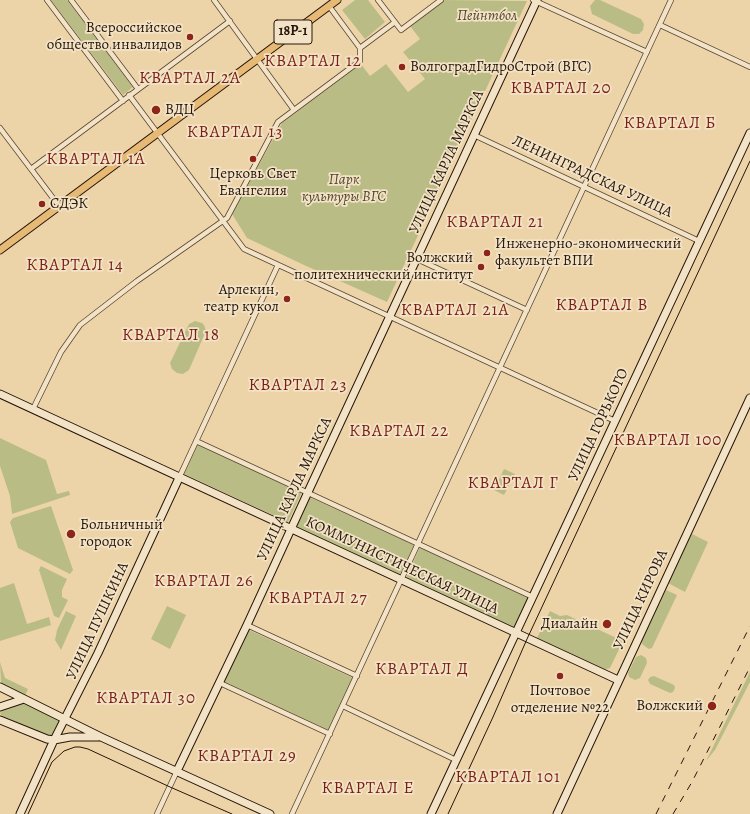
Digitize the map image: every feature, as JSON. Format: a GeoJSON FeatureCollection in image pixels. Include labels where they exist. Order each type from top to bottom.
{"type":"FeatureCollection","features":[{"type":"Feature","properties":{"kind":"main road","name":"18Р-1"},"geometry":{"type":"LineString","coordinates":[[0,250],[337,0]]}},
{"type":"Feature","properties":{"kind":"street"},"geometry":{"type":"LineString","coordinates":[[47,0],[123,101]]}},
{"type":"Feature","properties":{"kind":"street"},"geometry":{"type":"LineString","coordinates":[[71,0],[138,89]]}},
{"type":"Feature","properties":{"kind":"street"},"geometry":{"type":"LineString","coordinates":[[214,0],[294,110]]}},
{"type":"Feature","properties":{"kind":"street"},"geometry":{"type":"LineString","coordinates":[[378,0],[401,30],[441,0]]}},
{"type":"Feature","properties":{"kind":"street"},"geometry":{"type":"LineString","coordinates":[[292,814],[671,0]]}},
{"type":"Feature","properties":{"kind":"street"},"geometry":{"type":"LineString","coordinates":[[535,1],[647,52]]}},
{"type":"Feature","properties":{"kind":"street","name":"УЛИЦА КАРЛА МАРКСА"},"geometry":{"type":"LineString","coordinates":[[157,814],[247,625],[535,1]]}},
{"type":"Feature","properties":{"kind":"street"},"geometry":{"type":"LineString","coordinates":[[33,409],[60,352],[80,325],[165,261],[227,218],[278,122],[360,61],[360,48],[329,6]]}},
{"type":"Feature","properties":{"kind":"street"},"geometry":{"type":"LineString","coordinates":[[31,169],[230,21]]}},
{"type":"Feature","properties":{"kind":"street"},"geometry":{"type":"LineString","coordinates":[[360,48],[395,22]]}},
{"type":"Feature","properties":{"kind":"street"},"geometry":{"type":"LineString","coordinates":[[660,25],[750,67]]}},
{"type":"Feature","properties":{"kind":"street"},"geometry":{"type":"LineString","coordinates":[[130,96],[224,220],[244,249],[615,421]]}},
{"type":"Feature","properties":{"kind":"street"},"geometry":{"type":"LineString","coordinates":[[0,128],[59,206]]}},
{"type":"Feature","properties":{"kind":"street","name":"УЛИЦА ГОРЬКОГО"},"geometry":{"type":"LineString","coordinates":[[432,814],[750,133]]}},
{"type":"Feature","properties":{"kind":"street","name":"ЛЕНИНГРАДСКАЯ УЛИЦА"},"geometry":{"type":"LineString","coordinates":[[474,135],[699,241]]}},
{"type":"Feature","properties":{"kind":"street"},"geometry":{"type":"LineString","coordinates":[[417,258],[527,310]]}},
{"type":"Feature","properties":{"kind":"street","name":"УЛИЦА ПУШКИНА"},"geometry":{"type":"LineString","coordinates":[[20,814],[54,740],[66,719],[145,553],[278,265]]}},
{"type":"Feature","properties":{"kind":"street","name":"КОММУНИСТИЧЕСКАЯ УЛИЦА"},"geometry":{"type":"LineString","coordinates":[[0,394],[618,680]]}},
{"type":"Feature","properties":{"kind":"street","name":"УЛИЦА КИРОВА"},"geometry":{"type":"LineString","coordinates":[[557,814],[750,398]]}},
{"type":"Feature","properties":{"kind":"street","name":"КОММУНИСТИЧЕСКАЯ УЛИЦА"},"geometry":{"type":"LineString","coordinates":[[196,441],[533,597]]}},
{"type":"Feature","properties":{"kind":"street"},"geometry":{"type":"LineString","coordinates":[[247,625],[356,676]]}},
{"type":"Feature","properties":{"kind":"street"},"geometry":{"type":"LineString","coordinates":[[220,683],[330,734]]}},
{"type":"Feature","properties":{"kind":"street"},"geometry":{"type":"LineString","coordinates":[[0,687],[101,737],[270,814]]}},
{"type":"Feature","properties":{"kind":"street"},"geometry":{"type":"LineString","coordinates":[[0,707],[24,699]]}},
{"type":"Feature","properties":{"kind":"street"},"geometry":{"type":"LineString","coordinates":[[343,706],[456,760]]}},
{"type":"Feature","properties":{"kind":"street"},"geometry":{"type":"LineString","coordinates":[[2,722],[47,739],[54,740],[70,737],[101,737]]}},
{"type":"Feature","properties":{"kind":"green space"},"geometry":{"type":"Polygon","coordinates":[[[51,0],[67,0],[133,87],[123,95],[51,0]]]}},
{"type":"Feature","properties":{"kind":"green space"},"geometry":{"type":"Polygon","coordinates":[[[355,0],[368,0],[385,22],[365,39],[342,10],[355,0]]]}},
{"type":"Feature","properties":{"kind":"green space","name":"Парк культуры ВГС"},"geometry":{"type":"Polygon","coordinates":[[[445,0],[527,1],[387,302],[247,238],[232,214],[282,123],[361,64],[370,76],[386,64],[408,92],[425,79],[403,52],[420,39],[410,26],[445,0]]]}},
{"type":"Feature","properties":{"kind":"green space"},"geometry":{"type":"Polygon","coordinates":[[[595,0],[600,0],[641,19],[644,24],[643,30],[639,34],[633,34],[592,14],[590,6],[595,0]]]}},
{"type":"Feature","properties":{"kind":"green space"},"geometry":{"type":"Polygon","coordinates":[[[195,321],[202,323],[206,331],[189,370],[183,374],[177,373],[172,369],[170,363],[189,324],[195,321]]]}},
{"type":"Feature","properties":{"kind":"green space"},"geometry":{"type":"Polygon","coordinates":[[[0,438],[46,460],[57,494],[69,491],[70,495],[12,514],[10,496],[0,466],[0,438]]]}},
{"type":"Feature","properties":{"kind":"green space"},"geometry":{"type":"Polygon","coordinates":[[[198,444],[302,492],[288,522],[184,474],[198,444]]]}},
{"type":"Feature","properties":{"kind":"green space"},"geometry":{"type":"Polygon","coordinates":[[[504,469],[515,474],[504,495],[494,490],[504,469]]]}},
{"type":"Feature","properties":{"kind":"green space"},"geometry":{"type":"Polygon","coordinates":[[[309,497],[414,545],[400,575],[295,526],[309,497]]]}},
{"type":"Feature","properties":{"kind":"green space"},"geometry":{"type":"Polygon","coordinates":[[[51,506],[73,570],[70,574],[18,548],[10,522],[13,518],[51,506]]]}},
{"type":"Feature","properties":{"kind":"green space"},"geometry":{"type":"Polygon","coordinates":[[[692,534],[708,542],[685,592],[668,583],[690,535],[692,534]]]}},
{"type":"Feature","properties":{"kind":"green space"},"geometry":{"type":"Polygon","coordinates":[[[420,547],[529,597],[515,628],[406,578],[420,547]]]}},
{"type":"Feature","properties":{"kind":"green space"},"geometry":{"type":"Polygon","coordinates":[[[41,566],[67,579],[62,590],[62,597],[68,600],[59,618],[54,616],[39,570],[41,566]]]}},
{"type":"Feature","properties":{"kind":"green space"},"geometry":{"type":"Polygon","coordinates":[[[14,583],[27,624],[49,617],[51,625],[0,641],[0,588],[14,583]]]}},
{"type":"Feature","properties":{"kind":"green space"},"geometry":{"type":"Polygon","coordinates":[[[666,590],[677,595],[652,648],[649,649],[641,642],[666,590]]]}},
{"type":"Feature","properties":{"kind":"green space"},"geometry":{"type":"Polygon","coordinates":[[[167,606],[186,615],[170,649],[151,639],[167,606]]]}},
{"type":"Feature","properties":{"kind":"green space"},"geometry":{"type":"Polygon","coordinates":[[[66,611],[76,616],[61,650],[55,640],[57,630],[66,611]]]}},
{"type":"Feature","properties":{"kind":"green space"},"geometry":{"type":"Polygon","coordinates":[[[550,611],[560,616],[567,615],[623,641],[610,668],[605,669],[537,638],[550,611]]]}},
{"type":"Feature","properties":{"kind":"green space"},"geometry":{"type":"Polygon","coordinates":[[[247,629],[353,678],[329,730],[223,681],[247,629]]]}},
{"type":"Feature","properties":{"kind":"green space"},"geometry":{"type":"Polygon","coordinates":[[[641,655],[646,658],[647,663],[640,678],[635,680],[629,677],[628,673],[636,657],[641,655]]]}},
{"type":"Feature","properties":{"kind":"green space"},"geometry":{"type":"Polygon","coordinates":[[[0,662],[5,678],[28,689],[25,696],[1,684],[0,662]]]}},
{"type":"Feature","properties":{"kind":"green space"},"geometry":{"type":"Polygon","coordinates":[[[750,672],[750,682],[715,750],[706,761],[750,672]]]}},
{"type":"Feature","properties":{"kind":"green space"},"geometry":{"type":"Polygon","coordinates":[[[654,676],[674,685],[675,688],[673,692],[670,693],[650,684],[648,680],[650,677],[654,676]]]}},
{"type":"Feature","properties":{"kind":"green space"},"geometry":{"type":"Polygon","coordinates":[[[24,703],[56,718],[59,723],[59,727],[53,737],[49,737],[1,715],[0,713],[24,703]]]}},
{"type":"Feature","properties":{"kind":"tram line"},"geometry":{"type":"LineString","coordinates":[[448,814],[527,639],[750,161]]}},
{"type":"Feature","properties":{"kind":"tram line"},"geometry":{"type":"LineString","coordinates":[[28,814],[52,762],[64,751],[75,747],[88,749],[232,814]]}},
{"type":"Feature","properties":{"kind":"railway"},"geometry":{"type":"LineString","coordinates":[[656,814],[750,626]]}},
{"type":"Feature","properties":{"kind":"railway"},"geometry":{"type":"LineString","coordinates":[[673,814],[692,782],[750,667]]}},
{"type":"Feature","properties":{"kind":"place","name":"Всероссийское общество инвалидов"},"geometry":{"type":"Point","coordinates":[190,37]}},
{"type":"Feature","properties":{"kind":"place","name":"ВолгоградГидроСтрой (ВГС)"},"geometry":{"type":"Point","coordinates":[402,67]}},
{"type":"Feature","properties":{"kind":"place","name":"ВДЦ"},"geometry":{"type":"Point","coordinates":[156,110]}},
{"type":"Feature","properties":{"kind":"place","name":"Церковь Свет Евангелия"},"geometry":{"type":"Point","coordinates":[253,159]}},
{"type":"Feature","properties":{"kind":"place","name":"СДЭК"},"geometry":{"type":"Point","coordinates":[42,204]}},
{"type":"Feature","properties":{"kind":"place","name":"Инженерно-экономический факультет ВПИ"},"geometry":{"type":"Point","coordinates":[487,253]}},
{"type":"Feature","properties":{"kind":"place","name":"Волжский политехнический институт"},"geometry":{"type":"Point","coordinates":[481,267]}},
{"type":"Feature","properties":{"kind":"place","name":"Арлекин, театр кукол"},"geometry":{"type":"Point","coordinates":[287,299]}},
{"type":"Feature","properties":{"kind":"place","name":"Больничный городок"},"geometry":{"type":"Point","coordinates":[71,534]}},
{"type":"Feature","properties":{"kind":"place","name":"Диалайн"},"geometry":{"type":"Point","coordinates":[607,624]}},
{"type":"Feature","properties":{"kind":"place","name":"Почтовое отделение №22"},"geometry":{"type":"Point","coordinates":[560,676]}},
{"type":"Feature","properties":{"kind":"place","name":"Волжский"},"geometry":{"type":"Point","coordinates":[712,706]}},
{"type":"Feature","properties":{"kind":"district","name":"КВАРТАЛ 12"},"geometry":{"type":"Point","coordinates":[313,62]}},
{"type":"Feature","properties":{"kind":"district","name":"КВАРТАЛ 2А"},"geometry":{"type":"Point","coordinates":[190,79]}},
{"type":"Feature","properties":{"kind":"district","name":"КВАРТАЛ 20"},"geometry":{"type":"Point","coordinates":[561,89]}},
{"type":"Feature","properties":{"kind":"district","name":"КВАРТАЛ Б"},"geometry":{"type":"Point","coordinates":[670,124]}},
{"type":"Feature","properties":{"kind":"district","name":"КВАРТАЛ 13"},"geometry":{"type":"Point","coordinates":[235,133]}},
{"type":"Feature","properties":{"kind":"district","name":"КВАРТАЛ 1А"},"geometry":{"type":"Point","coordinates":[96,160]}},
{"type":"Feature","properties":{"kind":"district","name":"КВАРТАЛ 21"},"geometry":{"type":"Point","coordinates":[495,223]}},
{"type":"Feature","properties":{"kind":"district","name":"КВАРТАЛ 14"},"geometry":{"type":"Point","coordinates":[75,266]}},
{"type":"Feature","properties":{"kind":"district","name":"КВАРТАЛ В"},"geometry":{"type":"Point","coordinates":[602,306]}},
{"type":"Feature","properties":{"kind":"district","name":"КВАРТАЛ 21А"},"geometry":{"type":"Point","coordinates":[455,311]}},
{"type":"Feature","properties":{"kind":"district","name":"КВАРТАЛ 18"},"geometry":{"type":"Point","coordinates":[171,336]}},
{"type":"Feature","properties":{"kind":"district","name":"КВАРТАЛ 23"},"geometry":{"type":"Point","coordinates":[298,386]}},
{"type":"Feature","properties":{"kind":"district","name":"КВАРТАЛ 22"},"geometry":{"type":"Point","coordinates":[399,432]}},
{"type":"Feature","properties":{"kind":"district","name":"КВАРТАЛ 100"},"geometry":{"type":"Point","coordinates":[668,441]}},
{"type":"Feature","properties":{"kind":"district","name":"КВАРТАЛ Г"},"geometry":{"type":"Point","coordinates":[513,484]}},
{"type":"Feature","properties":{"kind":"district","name":"КВАРТАЛ 26"},"geometry":{"type":"Point","coordinates":[204,582]}},
{"type":"Feature","properties":{"kind":"district","name":"КВАРТАЛ 27"},"geometry":{"type":"Point","coordinates":[318,599]}},
{"type":"Feature","properties":{"kind":"district","name":"КВАРТАЛ Д"},"geometry":{"type":"Point","coordinates":[422,670]}},
{"type":"Feature","properties":{"kind":"district","name":"КВАРТАЛ 30"},"geometry":{"type":"Point","coordinates":[146,699]}},
{"type":"Feature","properties":{"kind":"district","name":"КВАРТАЛ 29"},"geometry":{"type":"Point","coordinates":[247,757]}},
{"type":"Feature","properties":{"kind":"district","name":"КВАРТАЛ 101"},"geometry":{"type":"Point","coordinates":[508,778]}},
{"type":"Feature","properties":{"kind":"district","name":"КВАРТАЛ Е"},"geometry":{"type":"Point","coordinates":[368,789]}},
{"type":"Feature","properties":{"kind":"park label","name":"Пейнтбол"},"geometry":{"type":"Point","coordinates":[487,16]}}]}
